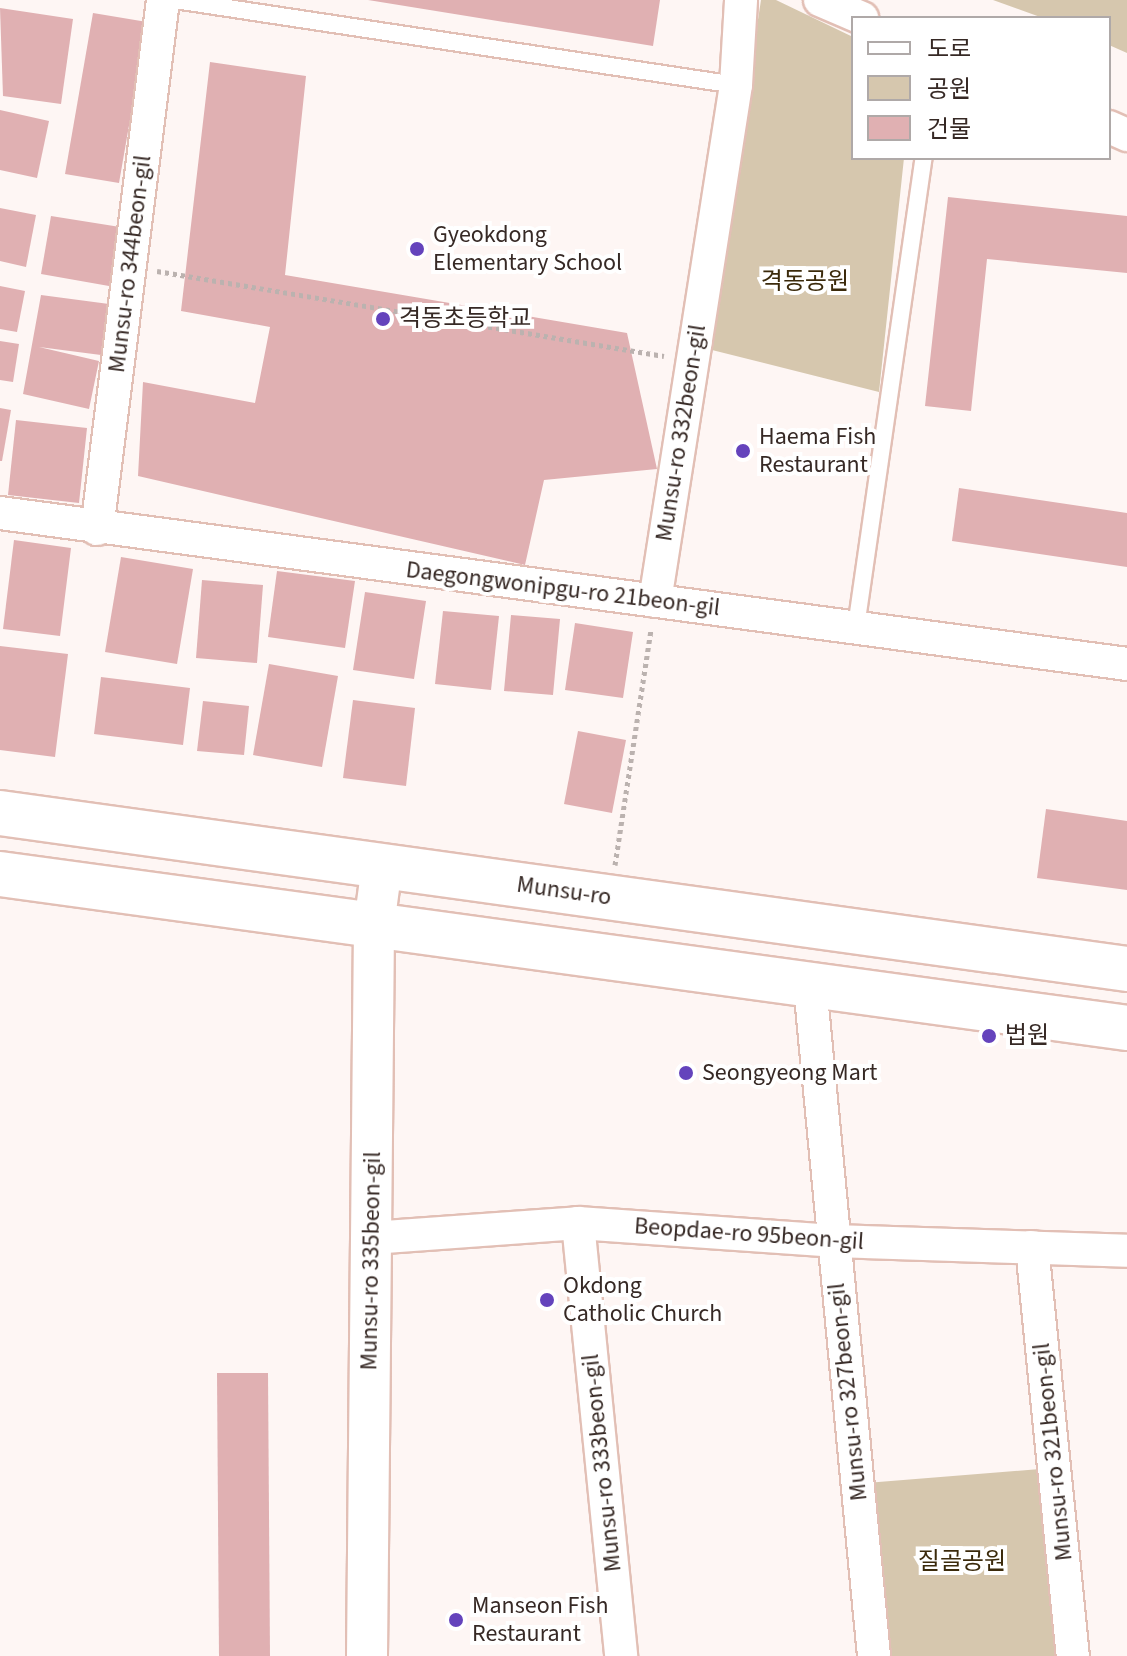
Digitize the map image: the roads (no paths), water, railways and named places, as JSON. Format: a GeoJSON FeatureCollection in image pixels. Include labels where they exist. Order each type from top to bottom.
{"type":"FeatureCollection","features":[{"type":"Feature","properties":{"kind":"main road","name":"Munsu-ro"},"geometry":{"type":"LineString","coordinates":[[0,813],[1127,969]]}},
{"type":"Feature","properties":{"kind":"main road"},"geometry":{"type":"LineString","coordinates":[[0,874],[1127,1028]]}},
{"type":"Feature","properties":{"kind":"street","name":"Munsu-ro 344beon-gil"},"geometry":{"type":"LineString","coordinates":[[97,529],[163,0]]}},
{"type":"Feature","properties":{"kind":"street","name":"Munsu-ro 332beon-gil"},"geometry":{"type":"LineString","coordinates":[[655,601],[736,85],[741,0]]}},
{"type":"Feature","properties":{"kind":"street"},"geometry":{"type":"LineString","coordinates":[[820,0],[857,16]]}},
{"type":"Feature","properties":{"kind":"street","name":"Daegongwonipgu-ro 21beon-gil"},"geometry":{"type":"LineString","coordinates":[[0,513],[97,529],[1127,664]]}},
{"type":"Feature","properties":{"kind":"street","name":"Munsu-ro 335beon-gil"},"geometry":{"type":"LineString","coordinates":[[367,1656],[374,925],[382,866]]}},
{"type":"Feature","properties":{"kind":"street","name":"Munsu-ro 327beon-gil"},"geometry":{"type":"LineString","coordinates":[[810,985],[874,1656]]}},
{"type":"Feature","properties":{"kind":"street","name":"Beopdae-ro 95beon-gil"},"geometry":{"type":"LineString","coordinates":[[371,1238],[578,1223],[833,1241],[1127,1251]]}},
{"type":"Feature","properties":{"kind":"street","name":"Munsu-ro 333beon-gil"},"geometry":{"type":"LineString","coordinates":[[578,1223],[621,1656]]}},
{"type":"Feature","properties":{"kind":"street","name":"Munsu-ro 321beon-gil"},"geometry":{"type":"LineString","coordinates":[[1032,1247],[1073,1656]]}},
{"type":"Feature","properties":{"kind":"lane"},"geometry":{"type":"LineString","coordinates":[[175,0],[736,85]]}},
{"type":"Feature","properties":{"kind":"lane"},"geometry":{"type":"LineString","coordinates":[[856,627],[924,160]]}},
{"type":"Feature","properties":{"kind":"place","name":"Gyeokdong Elementary School"},"geometry":{"type":"Point","coordinates":[417,249]}},
{"type":"Feature","properties":{"kind":"place","name":"격동초등학교"},"geometry":{"type":"Point","coordinates":[383,319]}},
{"type":"Feature","properties":{"kind":"place","name":"Haema Fish Restaurant"},"geometry":{"type":"Point","coordinates":[743,451]}},
{"type":"Feature","properties":{"kind":"place","name":"법원"},"geometry":{"type":"Point","coordinates":[989,1036]}},
{"type":"Feature","properties":{"kind":"place","name":"Seongyeong Mart"},"geometry":{"type":"Point","coordinates":[686,1073]}},
{"type":"Feature","properties":{"kind":"place","name":"Okdong Catholic Church"},"geometry":{"type":"Point","coordinates":[547,1300]}},
{"type":"Feature","properties":{"kind":"place","name":"Manseon Fish Restaurant"},"geometry":{"type":"Point","coordinates":[456,1620]}},
{"type":"Feature","properties":{"kind":"park label","name":"격동공원"},"geometry":{"type":"Point","coordinates":[805,282]}},
{"type":"Feature","properties":{"kind":"park label","name":"질골공원"},"geometry":{"type":"Point","coordinates":[962,1562]}}]}
